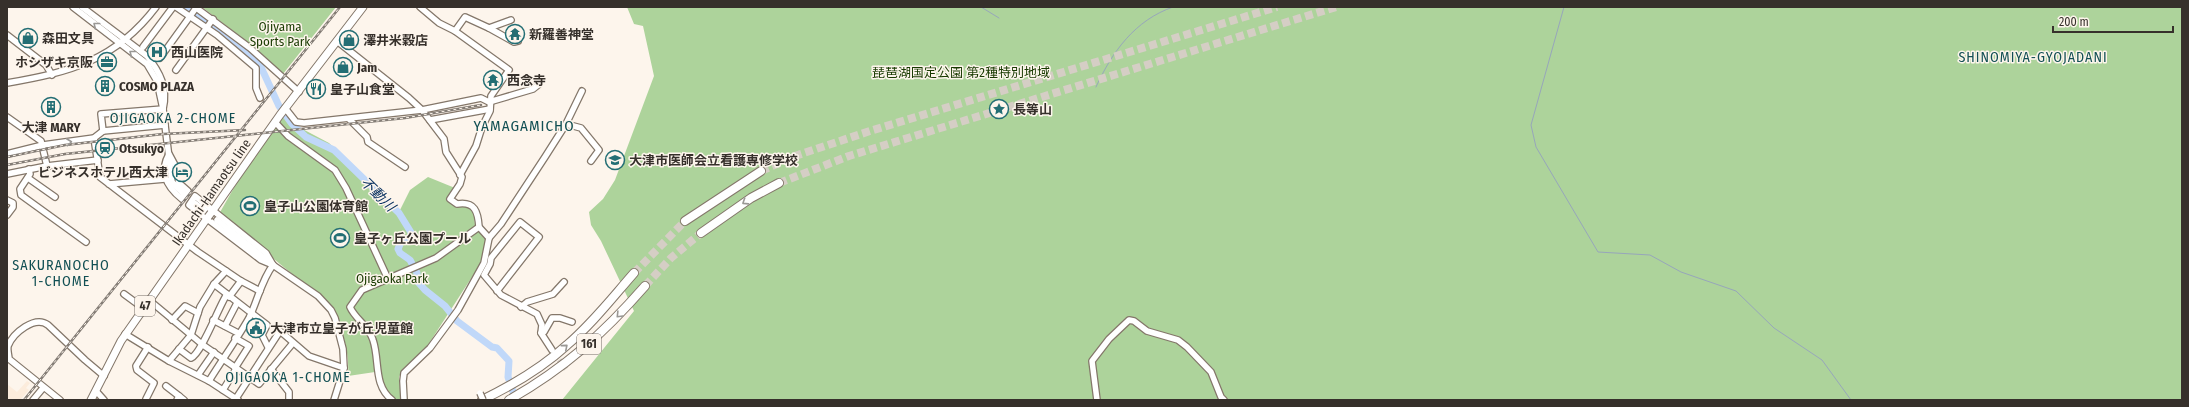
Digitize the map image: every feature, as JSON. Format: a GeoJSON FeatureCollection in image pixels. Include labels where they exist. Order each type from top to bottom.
{"type":"FeatureCollection","features":[{"type":"Feature","properties":{"kind":"highway"},"geometry":{"type":"LineString","coordinates":[[685,221],[760,171]]}},
{"type":"Feature","properties":{"kind":"highway"},"geometry":{"type":"LineString","coordinates":[[700,233],[723,216],[779,183]]}},
{"type":"Feature","properties":{"kind":"highway","name":"161"},"geometry":{"type":"LineString","coordinates":[[482,398],[502,390],[522,378],[568,345],[586,328],[634,273]]}},
{"type":"Feature","properties":{"kind":"highway","name":"161"},"geometry":{"type":"LineString","coordinates":[[510,400],[572,360],[621,314],[645,286]]}},
{"type":"Feature","properties":{"kind":"main road","name":"Ikadachi-Hamaotsu line"},"geometry":{"type":"LineString","coordinates":[[91,400],[125,334],[143,308],[283,110],[299,92],[364,7]]}},
{"type":"Feature","properties":{"kind":"street"},"geometry":{"type":"LineString","coordinates":[[73,7],[147,64],[157,81],[163,109],[172,182],[184,194]]}},
{"type":"Feature","properties":{"kind":"street"},"geometry":{"type":"LineString","coordinates":[[82,7],[147,56],[162,77],[165,98],[163,109]]}},
{"type":"Feature","properties":{"kind":"street"},"geometry":{"type":"LineString","coordinates":[[7,83],[52,75],[91,61],[108,52],[138,29],[156,7]]}},
{"type":"Feature","properties":{"kind":"street"},"geometry":{"type":"LineString","coordinates":[[143,47],[172,7]]}},
{"type":"Feature","properties":{"kind":"street"},"geometry":{"type":"LineString","coordinates":[[176,7],[207,27],[254,66],[256,70],[256,83],[260,98]]}},
{"type":"Feature","properties":{"kind":"street"},"geometry":{"type":"LineString","coordinates":[[420,7],[443,26],[455,31],[509,70],[491,96],[489,102],[490,109],[476,146],[460,175],[460,184],[450,200],[457,204],[465,202],[475,207],[478,214],[479,227],[489,238]]}},
{"type":"Feature","properties":{"kind":"street"},"geometry":{"type":"LineString","coordinates":[[160,58],[195,8],[213,19],[237,38],[299,92]]}},
{"type":"Feature","properties":{"kind":"street"},"geometry":{"type":"LineString","coordinates":[[455,31],[465,17],[514,42],[518,41]]}},
{"type":"Feature","properties":{"kind":"street"},"geometry":{"type":"LineString","coordinates":[[176,70],[213,19]]}},
{"type":"Feature","properties":{"kind":"street"},"geometry":{"type":"LineString","coordinates":[[489,28],[511,20]]}},
{"type":"Feature","properties":{"kind":"street"},"geometry":{"type":"LineString","coordinates":[[7,35],[46,65],[52,75]]}},
{"type":"Feature","properties":{"kind":"street"},"geometry":{"type":"LineString","coordinates":[[231,46],[237,38]]}},
{"type":"Feature","properties":{"kind":"street"},"geometry":{"type":"LineString","coordinates":[[337,41],[408,97],[422,110],[444,139],[446,152],[460,175]]}},
{"type":"Feature","properties":{"kind":"street"},"geometry":{"type":"LineString","coordinates":[[254,66],[261,59]]}},
{"type":"Feature","properties":{"kind":"street"},"geometry":{"type":"LineString","coordinates":[[283,110],[298,123],[349,119],[422,110],[481,98],[489,102],[533,89],[538,85]]}},
{"type":"Feature","properties":{"kind":"street"},"geometry":{"type":"LineString","coordinates":[[552,350],[541,333],[542,325],[537,314],[507,299],[497,291],[484,275],[490,255],[486,247],[489,238],[518,199],[566,124],[582,91]]}},
{"type":"Feature","properties":{"kind":"street"},"geometry":{"type":"LineString","coordinates":[[103,131],[101,114],[163,109]]}},
{"type":"Feature","properties":{"kind":"street"},"geometry":{"type":"LineString","coordinates":[[430,120],[490,109]]}},
{"type":"Feature","properties":{"kind":"street"},"geometry":{"type":"LineString","coordinates":[[7,117],[41,141],[47,166]]}},
{"type":"Feature","properties":{"kind":"street"},"geometry":{"type":"LineString","coordinates":[[349,119],[367,138],[368,142],[406,167]]}},
{"type":"Feature","properties":{"kind":"street"},"geometry":{"type":"LineString","coordinates":[[275,122],[288,136],[324,160],[335,170],[346,188],[388,279]]}},
{"type":"Feature","properties":{"kind":"street"},"geometry":{"type":"LineString","coordinates":[[566,124],[581,128],[599,150],[590,161]]}},
{"type":"Feature","properties":{"kind":"street"},"geometry":{"type":"LineString","coordinates":[[7,154],[43,145],[94,138],[103,131],[165,125]]}},
{"type":"Feature","properties":{"kind":"street"},"geometry":{"type":"LineString","coordinates":[[94,138],[100,177],[188,244],[241,281],[260,291]]}},
{"type":"Feature","properties":{"kind":"street"},"geometry":{"type":"LineString","coordinates":[[169,154],[176,167],[179,183],[188,191],[182,199],[170,189],[165,179],[164,166],[169,154]]}},
{"type":"Feature","properties":{"kind":"street"},"geometry":{"type":"LineString","coordinates":[[7,174],[47,166],[98,160]]}},
{"type":"Feature","properties":{"kind":"street"},"geometry":{"type":"LineString","coordinates":[[29,169],[30,174],[20,189],[22,195],[86,242]]}},
{"type":"Feature","properties":{"kind":"street"},"geometry":{"type":"LineString","coordinates":[[28,178],[55,197]]}},
{"type":"Feature","properties":{"kind":"street"},"geometry":{"type":"LineString","coordinates":[[109,184],[165,179]]}},
{"type":"Feature","properties":{"kind":"street"},"geometry":{"type":"LineString","coordinates":[[7,200],[13,203],[13,207],[7,215]]}},
{"type":"Feature","properties":{"kind":"street"},"geometry":{"type":"LineString","coordinates":[[193,202],[266,253],[273,265]]}},
{"type":"Feature","properties":{"kind":"street"},"geometry":{"type":"LineString","coordinates":[[209,214],[261,260],[273,265]]}},
{"type":"Feature","properties":{"kind":"street"},"geometry":{"type":"LineString","coordinates":[[217,220],[273,265],[318,296],[331,310],[335,318],[343,349],[344,368],[334,400]]}},
{"type":"Feature","properties":{"kind":"street"},"geometry":{"type":"LineString","coordinates":[[404,400],[402,381],[404,373],[430,348],[458,310],[484,263],[520,222],[539,237],[497,291]]}},
{"type":"Feature","properties":{"kind":"street"},"geometry":{"type":"LineString","coordinates":[[392,400],[382,389],[379,382],[376,355],[371,333],[350,307],[362,290],[419,267],[436,258],[479,227]]}},
{"type":"Feature","properties":{"kind":"street"},"geometry":{"type":"LineString","coordinates":[[209,381],[252,312],[262,284],[273,265]]}},
{"type":"Feature","properties":{"kind":"street"},"geometry":{"type":"LineString","coordinates":[[169,361],[191,335],[198,313],[214,284],[226,271]]}},
{"type":"Feature","properties":{"kind":"street"},"geometry":{"type":"LineString","coordinates":[[180,349],[191,358],[203,344],[213,320],[228,296],[241,281]]}},
{"type":"Feature","properties":{"kind":"street"},"geometry":{"type":"LineString","coordinates":[[521,307],[527,302],[553,294],[564,282]]}},
{"type":"Feature","properties":{"kind":"street"},"geometry":{"type":"LineString","coordinates":[[214,284],[237,303],[252,312],[267,324],[262,335],[268,347]]}},
{"type":"Feature","properties":{"kind":"street"},"geometry":{"type":"LineString","coordinates":[[124,294],[143,308]]}},
{"type":"Feature","properties":{"kind":"street"},"geometry":{"type":"LineString","coordinates":[[149,300],[172,320],[223,358],[235,369],[259,384],[293,343]]}},
{"type":"Feature","properties":{"kind":"street"},"geometry":{"type":"LineString","coordinates":[[225,326],[237,303]]}},
{"type":"Feature","properties":{"kind":"street"},"geometry":{"type":"LineString","coordinates":[[172,320],[185,306],[198,313]]}},
{"type":"Feature","properties":{"kind":"street"},"geometry":{"type":"LineString","coordinates":[[541,333],[544,332],[552,318],[560,318],[572,322]]}},
{"type":"Feature","properties":{"kind":"street"},"geometry":{"type":"LineString","coordinates":[[213,320],[225,326],[249,346],[223,390]]}},
{"type":"Feature","properties":{"kind":"street"},"geometry":{"type":"LineString","coordinates":[[1097,400],[1092,361],[1109,339],[1129,320],[1134,321],[1148,331],[1178,340],[1188,347],[1211,372],[1221,397],[1224,400]]}},
{"type":"Feature","properties":{"kind":"street"},"geometry":{"type":"LineString","coordinates":[[60,400],[8,359],[8,344],[23,329],[36,321],[42,321],[104,376]]}},
{"type":"Feature","properties":{"kind":"street"},"geometry":{"type":"LineString","coordinates":[[125,334],[169,361],[209,381],[236,400],[268,347],[280,331],[309,356],[344,368]]}},
{"type":"Feature","properties":{"kind":"street"},"geometry":{"type":"LineString","coordinates":[[146,399],[154,383],[137,370],[136,366],[148,347]]}},
{"type":"Feature","properties":{"kind":"street"},"geometry":{"type":"LineString","coordinates":[[198,375],[214,352]]}},
{"type":"Feature","properties":{"kind":"street"},"geometry":{"type":"LineString","coordinates":[[271,369],[289,392],[289,400]]}},
{"type":"Feature","properties":{"kind":"street"},"geometry":{"type":"LineString","coordinates":[[166,386],[180,399]]}},
{"type":"Feature","properties":{"kind":"street"},"geometry":{"type":"LineString","coordinates":[[33,400],[44,388]]}},
{"type":"Feature","properties":{"kind":"street"},"geometry":{"type":"LineString","coordinates":[[96,391],[104,400]]}},
{"type":"Feature","properties":{"kind":"shaded area"},"geometry":{"type":"Polygon","coordinates":[[[27,381],[30,383],[26,388],[29,390],[20,400],[7,400],[7,384],[17,392],[27,381]]]}},
{"type":"Feature","properties":{"kind":"green space","name":"Ojiyama Sports Park"},"geometry":{"type":"Polygon","coordinates":[[[202,7],[336,7],[283,74],[254,47],[202,7]]]}},
{"type":"Feature","properties":{"kind":"green space","name":"琵琶湖国定公園 第2種特別地域"},"geometry":{"type":"Polygon","coordinates":[[[627,7],[2182,7],[2182,400],[562,400],[634,311],[601,241],[591,225],[589,212],[603,199],[615,180],[654,76],[643,26],[634,24],[627,7]]]}},
{"type":"Feature","properties":{"kind":"green space","name":"Ojigaoka Park"},"geometry":{"type":"Polygon","coordinates":[[[285,111],[295,125],[329,143],[399,212],[410,190],[428,177],[455,188],[447,199],[454,206],[466,205],[474,209],[475,226],[487,238],[481,263],[426,348],[403,369],[399,377],[401,400],[392,397],[389,394],[382,386],[375,372],[348,376],[348,358],[344,339],[338,321],[330,305],[219,214],[243,172],[285,111]]]}},
{"type":"Feature","properties":{"kind":"waterway","name":"不動川"},"geometry":{"type":"LineString","coordinates":[[185,7],[213,25],[255,59],[260,65],[279,106],[292,124],[306,137],[334,150],[399,213],[412,234],[411,237],[401,242],[398,249],[400,253],[410,260],[417,273],[417,281],[425,290],[445,306],[457,321],[492,347],[497,348],[509,361],[508,377],[516,400]]}},
{"type":"Feature","properties":{"kind":"waterway"},"geometry":{"type":"LineString","coordinates":[[981,7],[999,18]]}},
{"type":"Feature","properties":{"kind":"waterway"},"geometry":{"type":"LineString","coordinates":[[1096,87],[1109,62],[1126,39],[1147,20],[1173,7]]}},
{"type":"Feature","properties":{"kind":"waterway"},"geometry":{"type":"LineString","coordinates":[[1564,7],[1531,125],[1536,147],[1598,252],[1650,255],[1681,272],[1736,291],[1774,328],[1822,360],[1851,400]]}},
{"type":"Feature","properties":{"kind":"tunnel"},"geometry":{"type":"LineString","coordinates":[[761,171],[795,156],[870,131],[1277,7]]}},
{"type":"Feature","properties":{"kind":"tunnel"},"geometry":{"type":"LineString","coordinates":[[779,183],[849,156],[1336,7]]}},
{"type":"Feature","properties":{"kind":"tunnel"},"geometry":{"type":"LineString","coordinates":[[634,273],[685,221]]}},
{"type":"Feature","properties":{"kind":"tunnel"},"geometry":{"type":"LineString","coordinates":[[645,286],[671,258],[701,233]]}},
{"type":"Feature","properties":{"kind":"tunnel"},"geometry":{"type":"LineString","coordinates":[[554,353],[566,369]]}},
{"type":"Feature","properties":{"kind":"railway"},"geometry":{"type":"LineString","coordinates":[[24,400],[340,7]]}},
{"type":"Feature","properties":{"kind":"railway"},"geometry":{"type":"LineString","coordinates":[[7,165],[65,154],[405,118],[481,105]]}},
{"type":"Feature","properties":{"kind":"railway"},"geometry":{"type":"LineString","coordinates":[[7,157],[65,145],[163,134],[245,130]]}},
{"type":"Feature","properties":{"kind":"place","name":"新羅善神堂"},"geometry":{"type":"Point","coordinates":[515,34]}},
{"type":"Feature","properties":{"kind":"place","name":"森田文具"},"geometry":{"type":"Point","coordinates":[28,38]}},
{"type":"Feature","properties":{"kind":"place","name":"澤井米穀店"},"geometry":{"type":"Point","coordinates":[349,40]}},
{"type":"Feature","properties":{"kind":"place","name":"西山医院"},"geometry":{"type":"Point","coordinates":[157,52]}},
{"type":"Feature","properties":{"kind":"place","name":"ホシザキ京阪"},"geometry":{"type":"Point","coordinates":[107,62]}},
{"type":"Feature","properties":{"kind":"place","name":"Jam"},"geometry":{"type":"Point","coordinates":[343,67]}},
{"type":"Feature","properties":{"kind":"place","name":"西念寺"},"geometry":{"type":"Point","coordinates":[493,80]}},
{"type":"Feature","properties":{"kind":"place","name":"COSMO PLAZA"},"geometry":{"type":"Point","coordinates":[105,86]}},
{"type":"Feature","properties":{"kind":"place","name":"皇子山食堂"},"geometry":{"type":"Point","coordinates":[316,89]}},
{"type":"Feature","properties":{"kind":"place","name":"大津 MARY"},"geometry":{"type":"Point","coordinates":[51,107]}},
{"type":"Feature","properties":{"kind":"place","name":"長等山"},"geometry":{"type":"Point","coordinates":[999,109]}},
{"type":"Feature","properties":{"kind":"place","name":"Otsukyo"},"geometry":{"type":"Point","coordinates":[105,148]}},
{"type":"Feature","properties":{"kind":"place","name":"大津市医師会立看護専修学校"},"geometry":{"type":"Point","coordinates":[615,160]}},
{"type":"Feature","properties":{"kind":"place","name":"ビジネスホテル西大津"},"geometry":{"type":"Point","coordinates":[182,172]}},
{"type":"Feature","properties":{"kind":"place","name":"皇子山公園体育館"},"geometry":{"type":"Point","coordinates":[250,206]}},
{"type":"Feature","properties":{"kind":"place","name":"皇子ヶ丘公園プール"},"geometry":{"type":"Point","coordinates":[340,238]}},
{"type":"Feature","properties":{"kind":"place","name":"大津市立皇子が丘児童館"},"geometry":{"type":"Point","coordinates":[256,328]}},
{"type":"Feature","properties":{"kind":"district","name":"SHINOMIYA-GYOJADANI"},"geometry":{"type":"Point","coordinates":[2033,57]}},
{"type":"Feature","properties":{"kind":"district","name":"OJIGAOKA 2-CHOME"},"geometry":{"type":"Point","coordinates":[173,118]}},
{"type":"Feature","properties":{"kind":"district","name":"YAMAGAMICHO"},"geometry":{"type":"Point","coordinates":[524,126]}},
{"type":"Feature","properties":{"kind":"district","name":"SAKURANOCHO 1-CHOME"},"geometry":{"type":"Point","coordinates":[61,274]}},
{"type":"Feature","properties":{"kind":"district","name":"OJIGAOKA 1-CHOME"},"geometry":{"type":"Point","coordinates":[288,377]}}]}
